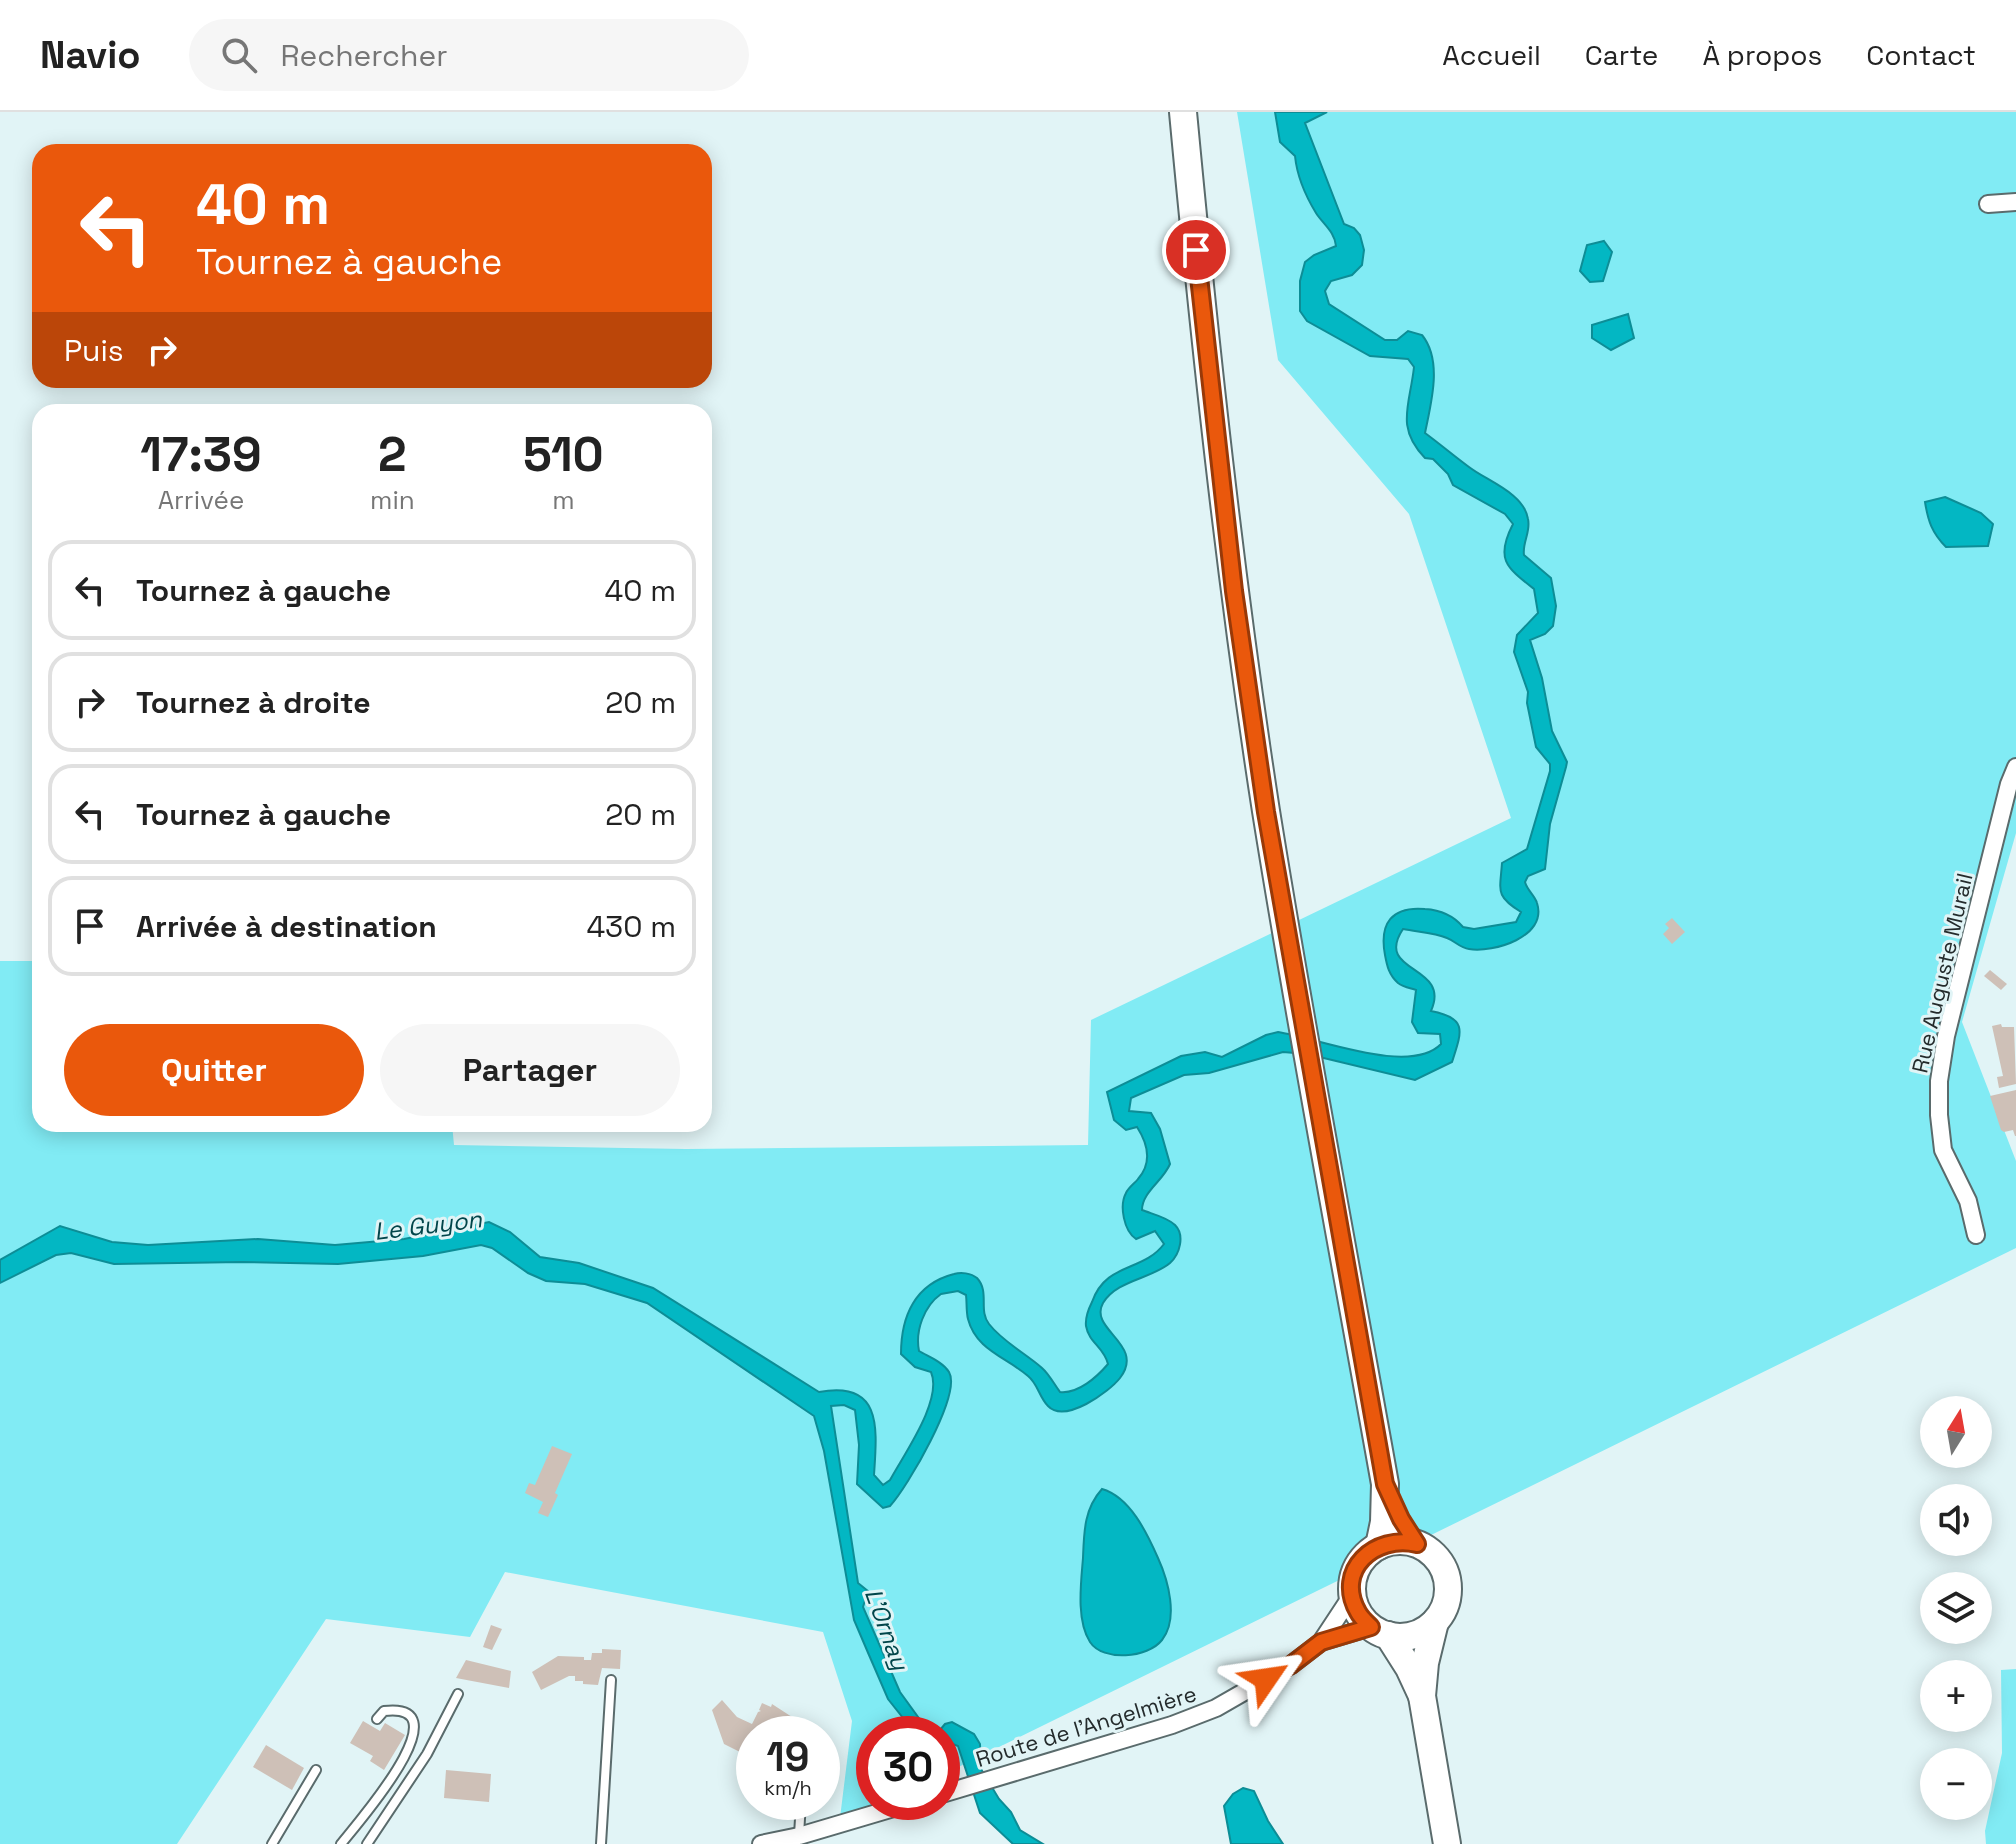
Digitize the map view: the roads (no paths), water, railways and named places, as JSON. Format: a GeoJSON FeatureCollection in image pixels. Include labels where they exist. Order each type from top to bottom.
{"type":"FeatureCollection","features":[{"type":"Feature","properties":{"kind":"main road"},"geometry":{"type":"LineString","coordinates":[[1183,112],[1213,421],[1266,812],[1385,1484],[1384,1522],[1379,1546]]}},
{"type":"Feature","properties":{"kind":"main road"},"geometry":{"type":"LineString","coordinates":[[1385,1484],[1401,1519],[1417,1544],[1434,1556],[1443,1568],[1447,1582],[1447,1596],[1435,1622],[1425,1663],[1422,1696],[1447,1844]]}},
{"type":"Feature","properties":{"kind":"main road"},"geometry":{"type":"LineString","coordinates":[[1417,1544],[1404,1541],[1379,1546],[1366,1554],[1352,1580],[1352,1595],[1358,1613],[1379,1631],[1409,1668],[1422,1696]]}},
{"type":"Feature","properties":{"kind":"main road"},"geometry":{"type":"LineString","coordinates":[[1379,1631],[1413,1635],[1435,1622]]}},
{"type":"Feature","properties":{"kind":"street"},"geometry":{"type":"LineString","coordinates":[[1988,204],[2016,202]]}},
{"type":"Feature","properties":{"kind":"street","name":"Rue Auguste Murail"},"geometry":{"type":"LineString","coordinates":[[1976,1235],[1968,1201],[1943,1150],[1939,1081],[1953,1006],[2009,784],[2016,767]]}},
{"type":"Feature","properties":{"kind":"street","name":"Route de l'Angelmière"},"geometry":{"type":"LineString","coordinates":[[960,1788],[1172,1725],[1216,1708],[1291,1665],[1321,1642],[1352,1595]]}},
{"type":"Feature","properties":{"kind":"street","name":"Route de l'Angelmière"},"geometry":{"type":"LineString","coordinates":[[1321,1642],[1379,1631]]}},
{"type":"Feature","properties":{"kind":"street"},"geometry":{"type":"LineString","coordinates":[[761,1844],[856,1819]]}},
{"type":"Feature","properties":{"kind":"lane"},"geometry":{"type":"LineString","coordinates":[[601,1844],[611,1680]]}},
{"type":"Feature","properties":{"kind":"lane"},"geometry":{"type":"LineString","coordinates":[[367,1844],[427,1754],[458,1694]]}},
{"type":"Feature","properties":{"kind":"lane"},"geometry":{"type":"LineString","coordinates":[[341,1844],[408,1754],[415,1728],[408,1714],[399,1709],[384,1711],[377,1719]]}},
{"type":"Feature","properties":{"kind":"lane"},"geometry":{"type":"LineString","coordinates":[[272,1844],[316,1770]]}},
{"type":"Feature","properties":{"kind":"lane"},"geometry":{"type":"LineString","coordinates":[[799,1836],[800,1820]]}},
{"type":"Feature","properties":{"kind":"water label","name":"Le Guyon"},"geometry":{"type":"Point","coordinates":[428,1225]}},
{"type":"Feature","properties":{"kind":"water label","name":"L'Ornay"},"geometry":{"type":"Point","coordinates":[887,1629]}}]}
